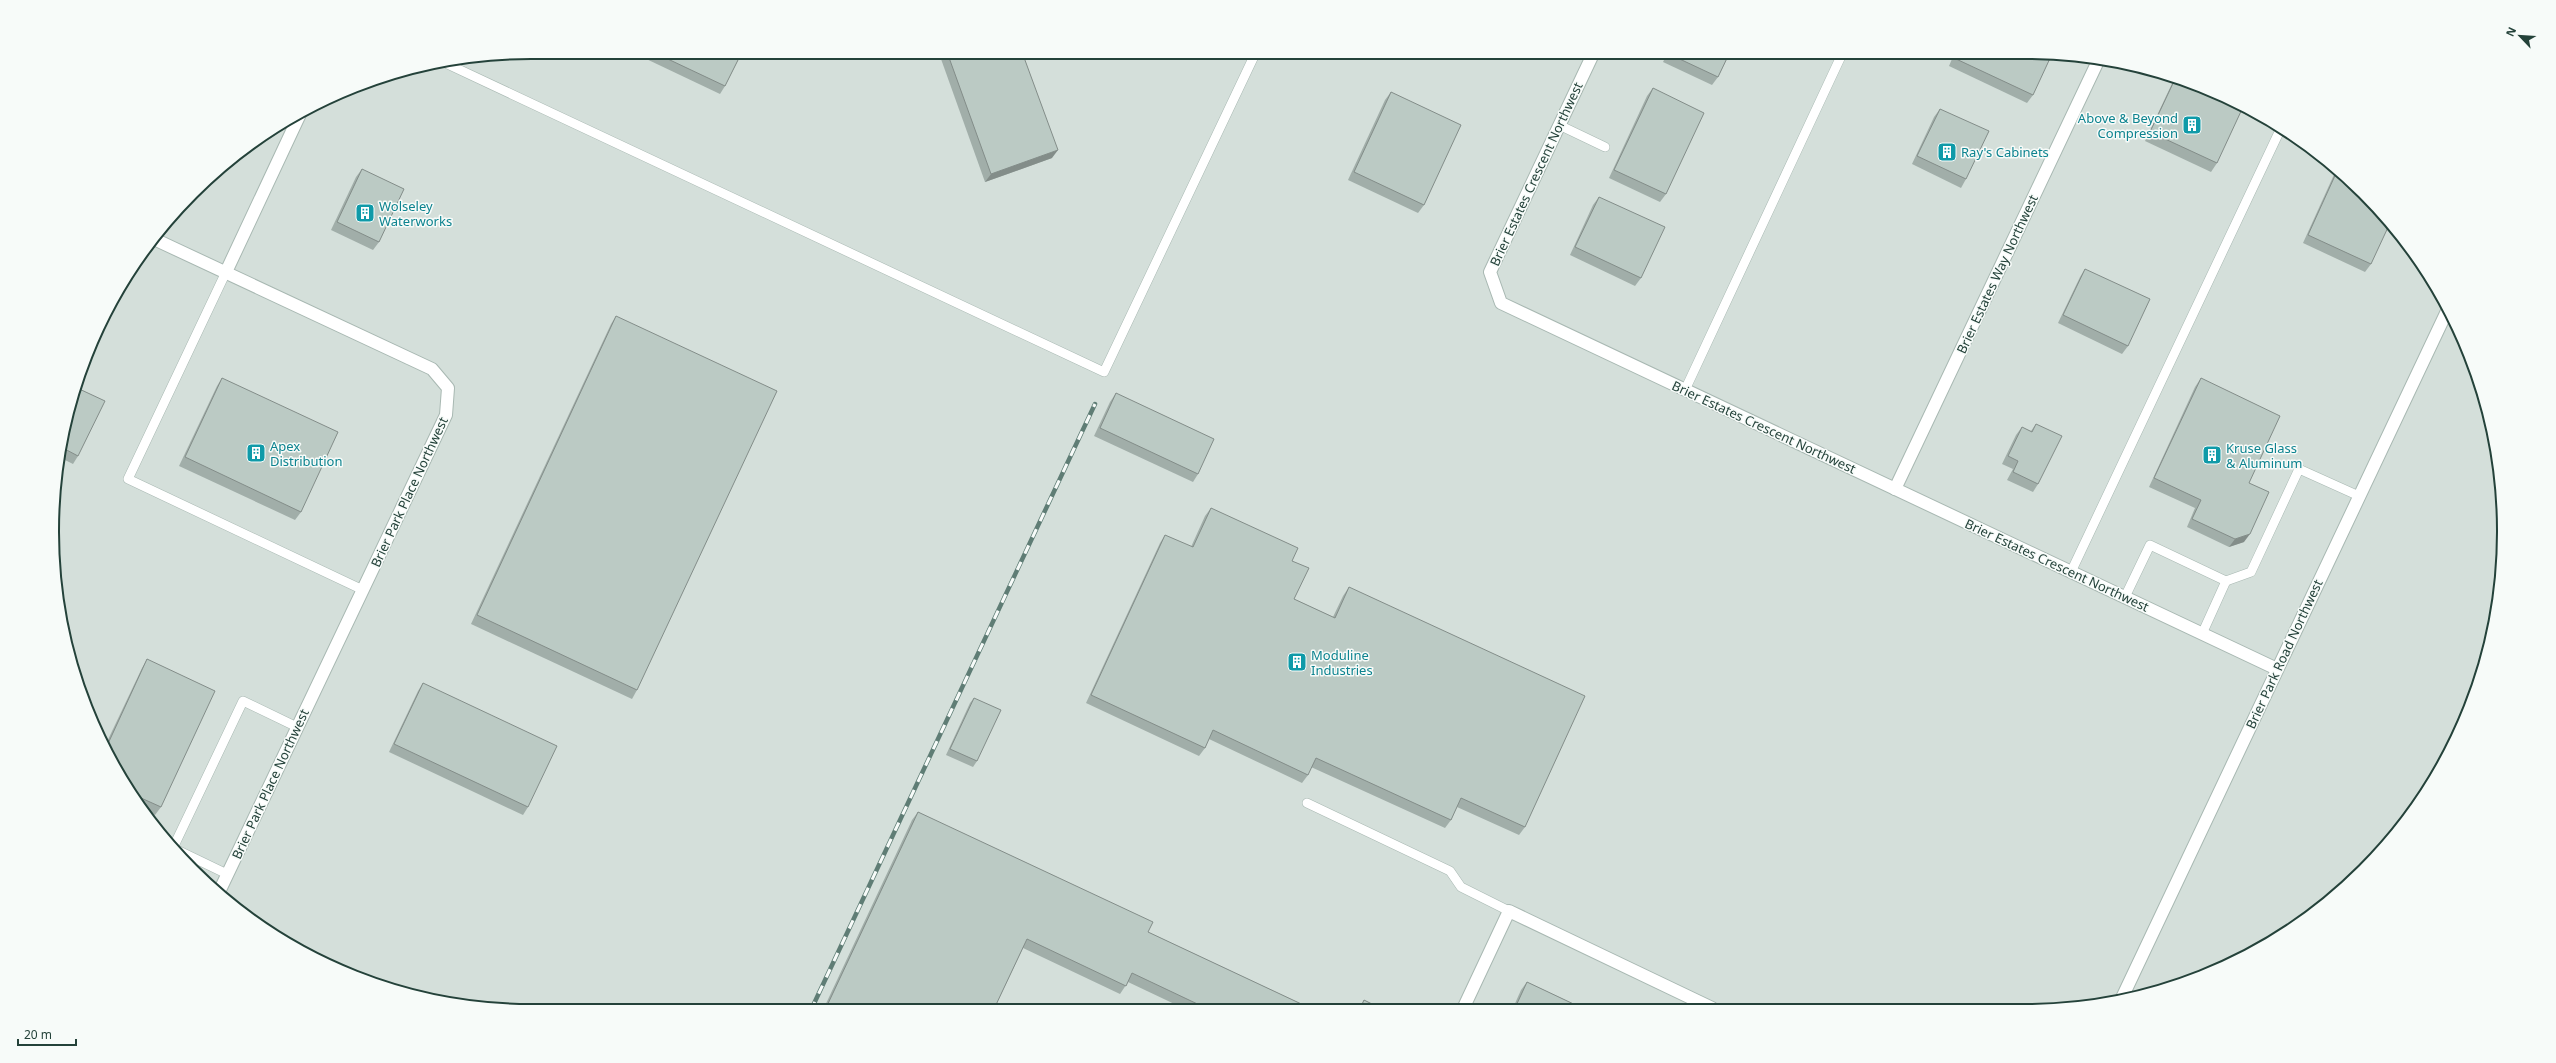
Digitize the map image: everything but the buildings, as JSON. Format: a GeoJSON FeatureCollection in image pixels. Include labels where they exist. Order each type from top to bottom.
{"type":"FeatureCollection","features":[{"type":"Feature","properties":{"kind":"street","name":"Brier Estates Crescent Northwest"},"geometry":{"type":"LineString","coordinates":[[1591,59],[1490,272],[1501,303],[2277,669]]}},
{"type":"Feature","properties":{"kind":"street","name":"Brier Estates Way Northwest"},"geometry":{"type":"LineString","coordinates":[[1895,489],[2095,65]]}},
{"type":"Feature","properties":{"kind":"street"},"geometry":{"type":"LineString","coordinates":[[226,272],[297,121]]}},
{"type":"Feature","properties":{"kind":"street","name":"Brier Park Place Northwest"},"geometry":{"type":"LineString","coordinates":[[160,241],[432,370],[448,388],[446,414],[221,888]]}},
{"type":"Feature","properties":{"kind":"street","name":"Brier Park Road Northwest"},"geometry":{"type":"LineString","coordinates":[[2124,993],[2444,316]]}},
{"type":"Feature","properties":{"kind":"street"},"geometry":{"type":"LineString","coordinates":[[1465,1004],[1509,911],[1704,1004]]}},
{"type":"Feature","properties":{"kind":"lane"},"geometry":{"type":"LineString","coordinates":[[452,66],[1104,372],[1253,59]]}},
{"type":"Feature","properties":{"kind":"lane"},"geometry":{"type":"LineString","coordinates":[[1685,390],[1840,59]]}},
{"type":"Feature","properties":{"kind":"lane"},"geometry":{"type":"LineString","coordinates":[[1559,125],[1605,147]]}},
{"type":"Feature","properties":{"kind":"lane"},"geometry":{"type":"LineString","coordinates":[[2071,572],[2278,133]]}},
{"type":"Feature","properties":{"kind":"lane"},"geometry":{"type":"LineString","coordinates":[[226,272],[128,480],[363,590]]}},
{"type":"Feature","properties":{"kind":"lane"},"geometry":{"type":"LineString","coordinates":[[2125,598],[2150,545],[2226,581],[2251,572],[2299,469],[2359,496]]}},
{"type":"Feature","properties":{"kind":"lane"},"geometry":{"type":"LineString","coordinates":[[2202,634],[2226,581]]}},
{"type":"Feature","properties":{"kind":"lane"},"geometry":{"type":"LineString","coordinates":[[175,842],[243,701],[297,727]]}},
{"type":"Feature","properties":{"kind":"lane"},"geometry":{"type":"LineString","coordinates":[[1307,803],[1450,871],[1461,887],[1509,911]]}},
{"type":"Feature","properties":{"kind":"lane"},"geometry":{"type":"LineString","coordinates":[[187,855],[227,874]]}},
{"type":"Feature","properties":{"kind":"shaded area"},"geometry":{"type":"Polygon","coordinates":[[[2024,59],[2086,63],[2147,75],[2205,95],[2233,108],[2261,122],[2312,157],[2359,197],[2380,220],[2417,269],[2434,295],[2461,351],[2472,380],[2488,439],[2493,470],[2496,501],[2496,562],[2488,624],[2481,654],[2461,712],[2434,768],[2399,819],[2380,843],[2359,866],[2336,887],[2287,924],[2261,941],[2205,968],[2147,988],[2086,1000],[2024,1004],[532,1004],[470,1000],[409,988],[351,968],[295,941],[269,924],[220,887],[197,866],[176,843],[139,794],[122,768],[95,712],[75,654],[68,624],[60,562],[60,501],[63,470],[75,409],[95,351],[108,323],[122,295],[139,269],[176,220],[197,197],[220,176],[269,139],[295,122],[351,95],[409,75],[439,68],[501,60],[2024,59]]]}},
{"type":"Feature","properties":{"kind":"railway"},"geometry":{"type":"LineString","coordinates":[[814,1004],[1095,404]]}},
{"type":"Feature","properties":{"kind":"place","name":"Above & Beyond Compression"},"geometry":{"type":"Point","coordinates":[2192,125]}},
{"type":"Feature","properties":{"kind":"place","name":"Ray's Cabinets"},"geometry":{"type":"Point","coordinates":[1947,152]}},
{"type":"Feature","properties":{"kind":"place","name":"Wolseley Waterworks"},"geometry":{"type":"Point","coordinates":[365,213]}},
{"type":"Feature","properties":{"kind":"place","name":"Apex Distribution"},"geometry":{"type":"Point","coordinates":[256,453]}},
{"type":"Feature","properties":{"kind":"place","name":"Kruse Glass & Aluminum"},"geometry":{"type":"Point","coordinates":[2212,455]}},
{"type":"Feature","properties":{"kind":"place","name":"Moduline Industries"},"geometry":{"type":"Point","coordinates":[1297,662]}}]}
